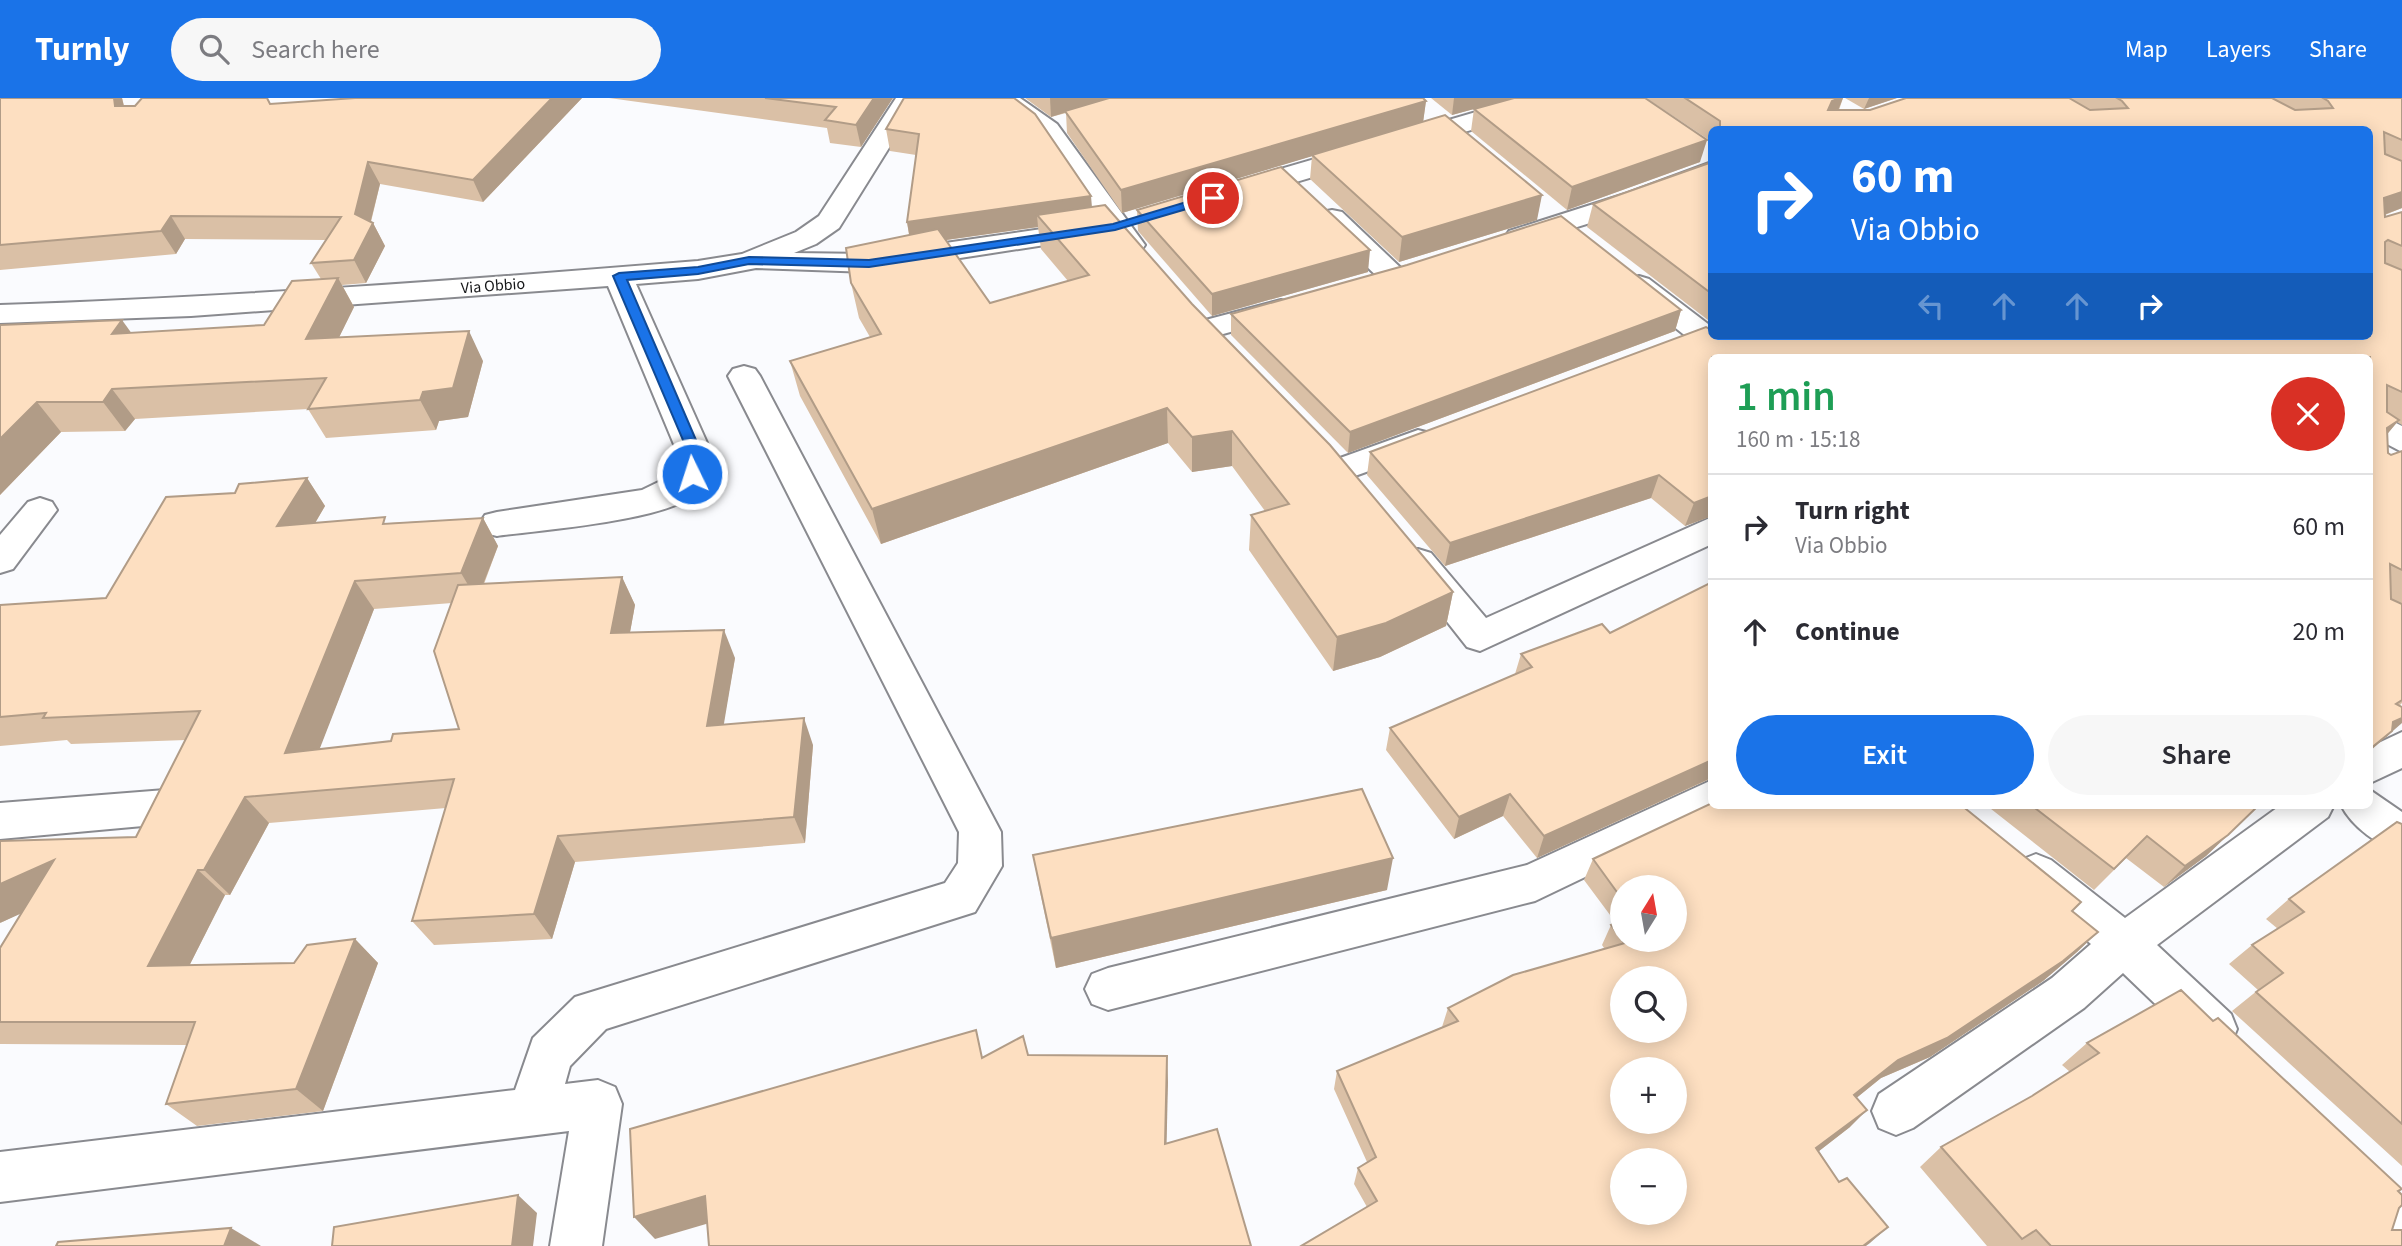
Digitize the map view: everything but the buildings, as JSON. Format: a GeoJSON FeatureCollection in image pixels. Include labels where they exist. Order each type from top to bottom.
{"type":"FeatureCollection","features":[{"type":"Feature","properties":{"kind":"street","name":"Via Obbio"},"geometry":{"type":"LineString","coordinates":[[0,314],[191,307],[698,270],[749,261],[806,238],[829,222],[908,98]]}},
{"type":"Feature","properties":{"kind":"street"},"geometry":{"type":"LineString","coordinates":[[1003,98],[1060,125],[1128,223],[1151,268]]}},
{"type":"Feature","properties":{"kind":"street"},"geometry":{"type":"LineString","coordinates":[[1221,195],[1303,191],[1553,98]]}},
{"type":"Feature","properties":{"kind":"street"},"geometry":{"type":"LineString","coordinates":[[1421,105],[1459,135]]}},
{"type":"Feature","properties":{"kind":"street"},"geometry":{"type":"LineString","coordinates":[[1497,244],[1562,224],[1708,159]]}},
{"type":"Feature","properties":{"kind":"street"},"geometry":{"type":"LineString","coordinates":[[1303,191],[1394,277]]}},
{"type":"Feature","properties":{"kind":"street"},"geometry":{"type":"LineString","coordinates":[[749,261],[869,263],[1128,223]]}},
{"type":"Feature","properties":{"kind":"street"},"geometry":{"type":"LineString","coordinates":[[1616,267],[1707,333]]}},
{"type":"Feature","properties":{"kind":"street"},"geometry":{"type":"LineString","coordinates":[[497,524],[650,500],[676,491],[692,474],[695,454],[619,276]]}},
{"type":"Feature","properties":{"kind":"street"},"geometry":{"type":"LineString","coordinates":[[1206,330],[1306,302]]}},
{"type":"Feature","properties":{"kind":"street"},"geometry":{"type":"LineString","coordinates":[[1664,350],[1707,333]]}},
{"type":"Feature","properties":{"kind":"street"},"geometry":{"type":"LineString","coordinates":[[1714,340],[1728,354]]}},
{"type":"Feature","properties":{"kind":"street"},"geometry":{"type":"LineString","coordinates":[[532,1113],[550,1054],[591,1012],[960,898],[980,866],[980,832],[744,376]]}},
{"type":"Feature","properties":{"kind":"street"},"geometry":{"type":"LineString","coordinates":[[2373,424],[2395,450]]}},
{"type":"Feature","properties":{"kind":"street"},"geometry":{"type":"LineString","coordinates":[[1340,470],[1444,431]]}},
{"type":"Feature","properties":{"kind":"street"},"geometry":{"type":"LineString","coordinates":[[0,560],[40,510]]}},
{"type":"Feature","properties":{"kind":"street"},"geometry":{"type":"LineString","coordinates":[[1402,543],[1480,637],[1708,531]]}},
{"type":"Feature","properties":{"kind":"street"},"geometry":{"type":"LineString","coordinates":[[2373,765],[2402,748]]}},
{"type":"Feature","properties":{"kind":"street"},"geometry":{"type":"LineString","coordinates":[[1108,989],[1535,881],[1708,799]]}},
{"type":"Feature","properties":{"kind":"street"},"geometry":{"type":"LineString","coordinates":[[0,821],[165,807]]}},
{"type":"Feature","properties":{"kind":"street"},"geometry":{"type":"LineString","coordinates":[[1896,1111],[2068,993],[2124,944],[2308,809]]}},
{"type":"Feature","properties":{"kind":"street"},"geometry":{"type":"LineString","coordinates":[[2367,809],[2402,836]]}},
{"type":"Feature","properties":{"kind":"street"},"geometry":{"type":"LineString","coordinates":[[2006,848],[2124,944],[2243,1056]]}},
{"type":"Feature","properties":{"kind":"street"},"geometry":{"type":"LineString","coordinates":[[0,1177],[598,1104],[576,1246]]}},
{"type":"Feature","properties":{"kind":"street"},"geometry":{"type":"LineString","coordinates":[[2383,1246],[2395,1205]]}},
{"type":"Feature","properties":{"kind":"route"},"geometry":{"type":"LineString","coordinates":[[692,474],[695,454],[619,276],[698,270],[749,261],[869,263],[1115,227],[1213,198]]}}]}
